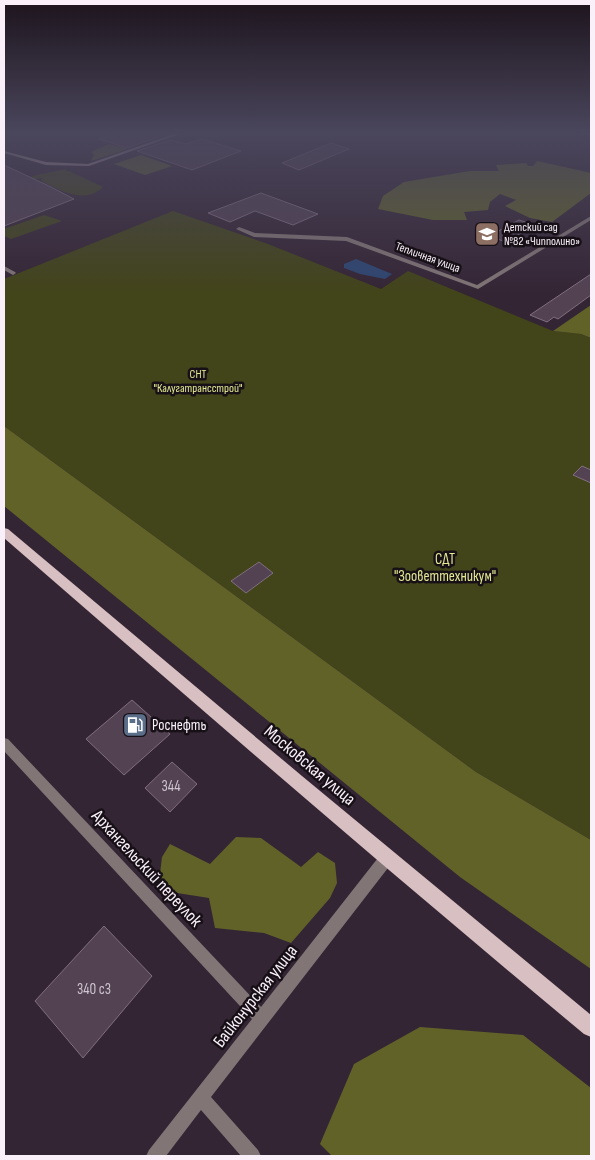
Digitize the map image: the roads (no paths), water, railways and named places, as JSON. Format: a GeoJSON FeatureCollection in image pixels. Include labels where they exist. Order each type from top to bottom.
{"type":"FeatureCollection","features":[{"type":"Feature","properties":{"kind":"main road","name":"Московская улица"},"geometry":{"type":"LineString","coordinates":[[4,532],[314,795],[386,860],[591,1027]]}},
{"type":"Feature","properties":{"kind":"street","name":"Тепличная улица"},"geometry":{"type":"LineString","coordinates":[[239,229],[254,235],[347,239],[478,287],[591,218]]}},
{"type":"Feature","properties":{"kind":"street"},"geometry":{"type":"LineString","coordinates":[[4,268],[13,273]]}},
{"type":"Feature","properties":{"kind":"street","name":"Архангельский переулок"},"geometry":{"type":"LineString","coordinates":[[4,743],[262,1019]]}},
{"type":"Feature","properties":{"kind":"street","name":"Байконурская улица"},"geometry":{"type":"LineString","coordinates":[[155,1156],[386,860]]}},
{"type":"Feature","properties":{"kind":"street"},"geometry":{"type":"LineString","coordinates":[[201,1098],[252,1156]]}},
{"type":"Feature","properties":{"kind":"water"},"geometry":{"type":"Polygon","coordinates":[[[356,259],[392,274],[385,279],[360,274],[344,268],[344,264],[356,259]]]}},
{"type":"Feature","properties":{"kind":"place","name":"Детский сад №82 «Чипполино»"},"geometry":{"type":"Point","coordinates":[487,234]}},
{"type":"Feature","properties":{"kind":"place","name":"Роснефть"},"geometry":{"type":"Point","coordinates":[135,725]}},
{"type":"Feature","properties":{"kind":"park label","name":"СНТ \"Калугатрансстрой\""},"geometry":{"type":"Point","coordinates":[198,381]}},
{"type":"Feature","properties":{"kind":"park label","name":"СДТ \"Зооветтехникум\""},"geometry":{"type":"Point","coordinates":[445,568]}}]}
